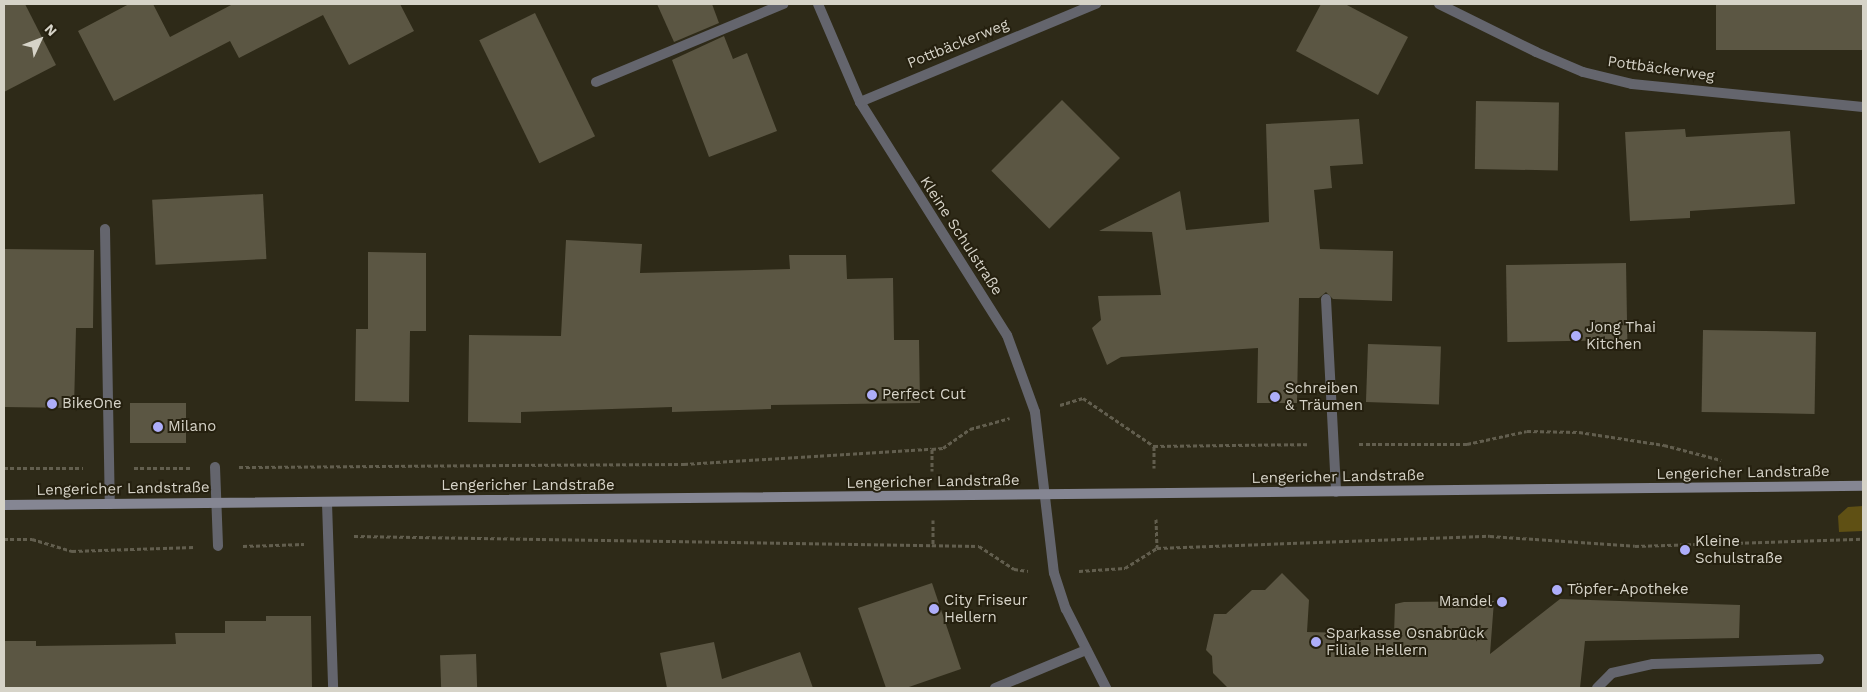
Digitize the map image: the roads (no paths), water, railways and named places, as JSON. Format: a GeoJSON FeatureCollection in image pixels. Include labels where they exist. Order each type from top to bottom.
{"type":"FeatureCollection","features":[{"type":"Feature","properties":{"kind":"main road","name":"Lengericher Landstraße"},"geometry":{"type":"LineString","coordinates":[[4,505],[1044,496],[1863,486]]}},
{"type":"Feature","properties":{"kind":"street"},"geometry":{"type":"LineString","coordinates":[[596,82],[783,4]]}},
{"type":"Feature","properties":{"kind":"street","name":"Kleine Schulstraße"},"geometry":{"type":"LineString","coordinates":[[818,4],[860,102],[1007,335],[1035,412],[1054,573],[1086,650],[1106,688]]}},
{"type":"Feature","properties":{"kind":"street","name":"Pottbäckerweg"},"geometry":{"type":"LineString","coordinates":[[860,102],[1096,4]]}},
{"type":"Feature","properties":{"kind":"street","name":"Pottbäckerweg"},"geometry":{"type":"LineString","coordinates":[[1439,4],[1536,52],[1593,74],[1632,84],[1863,107]]}},
{"type":"Feature","properties":{"kind":"street"},"geometry":{"type":"LineString","coordinates":[[106,229],[110,504]]}},
{"type":"Feature","properties":{"kind":"street"},"geometry":{"type":"LineString","coordinates":[[1326,299],[1336,492]]}},
{"type":"Feature","properties":{"kind":"street"},"geometry":{"type":"LineString","coordinates":[[215,468],[218,546]]}},
{"type":"Feature","properties":{"kind":"street"},"geometry":{"type":"LineString","coordinates":[[327,503],[334,688]]}},
{"type":"Feature","properties":{"kind":"street"},"geometry":{"type":"LineString","coordinates":[[995,688],[1086,650]]}},
{"type":"Feature","properties":{"kind":"street"},"geometry":{"type":"LineString","coordinates":[[1597,688],[1612,673],[1653,664],[1819,660]]}},
{"type":"Feature","properties":{"kind":"place","name":"Jong Thai Kitchen"},"geometry":{"type":"Point","coordinates":[1576,336]}},
{"type":"Feature","properties":{"kind":"place","name":"Perfect Cut"},"geometry":{"type":"Point","coordinates":[872,395]}},
{"type":"Feature","properties":{"kind":"place","name":"Schreiben & Träumen"},"geometry":{"type":"Point","coordinates":[1275,397]}},
{"type":"Feature","properties":{"kind":"place","name":"BikeOne"},"geometry":{"type":"Point","coordinates":[52,404]}},
{"type":"Feature","properties":{"kind":"place","name":"Milano"},"geometry":{"type":"Point","coordinates":[158,427]}},
{"type":"Feature","properties":{"kind":"place","name":"Kleine Schulstraße"},"geometry":{"type":"Point","coordinates":[1685,550]}},
{"type":"Feature","properties":{"kind":"place","name":"Töpfer-Apotheke"},"geometry":{"type":"Point","coordinates":[1557,590]}},
{"type":"Feature","properties":{"kind":"place","name":"Mandel"},"geometry":{"type":"Point","coordinates":[1502,602]}},
{"type":"Feature","properties":{"kind":"place","name":"City Friseur Hellern"},"geometry":{"type":"Point","coordinates":[934,609]}},
{"type":"Feature","properties":{"kind":"place","name":"Sparkasse Osnabrück Filiale Hellern"},"geometry":{"type":"Point","coordinates":[1316,642]}}]}
